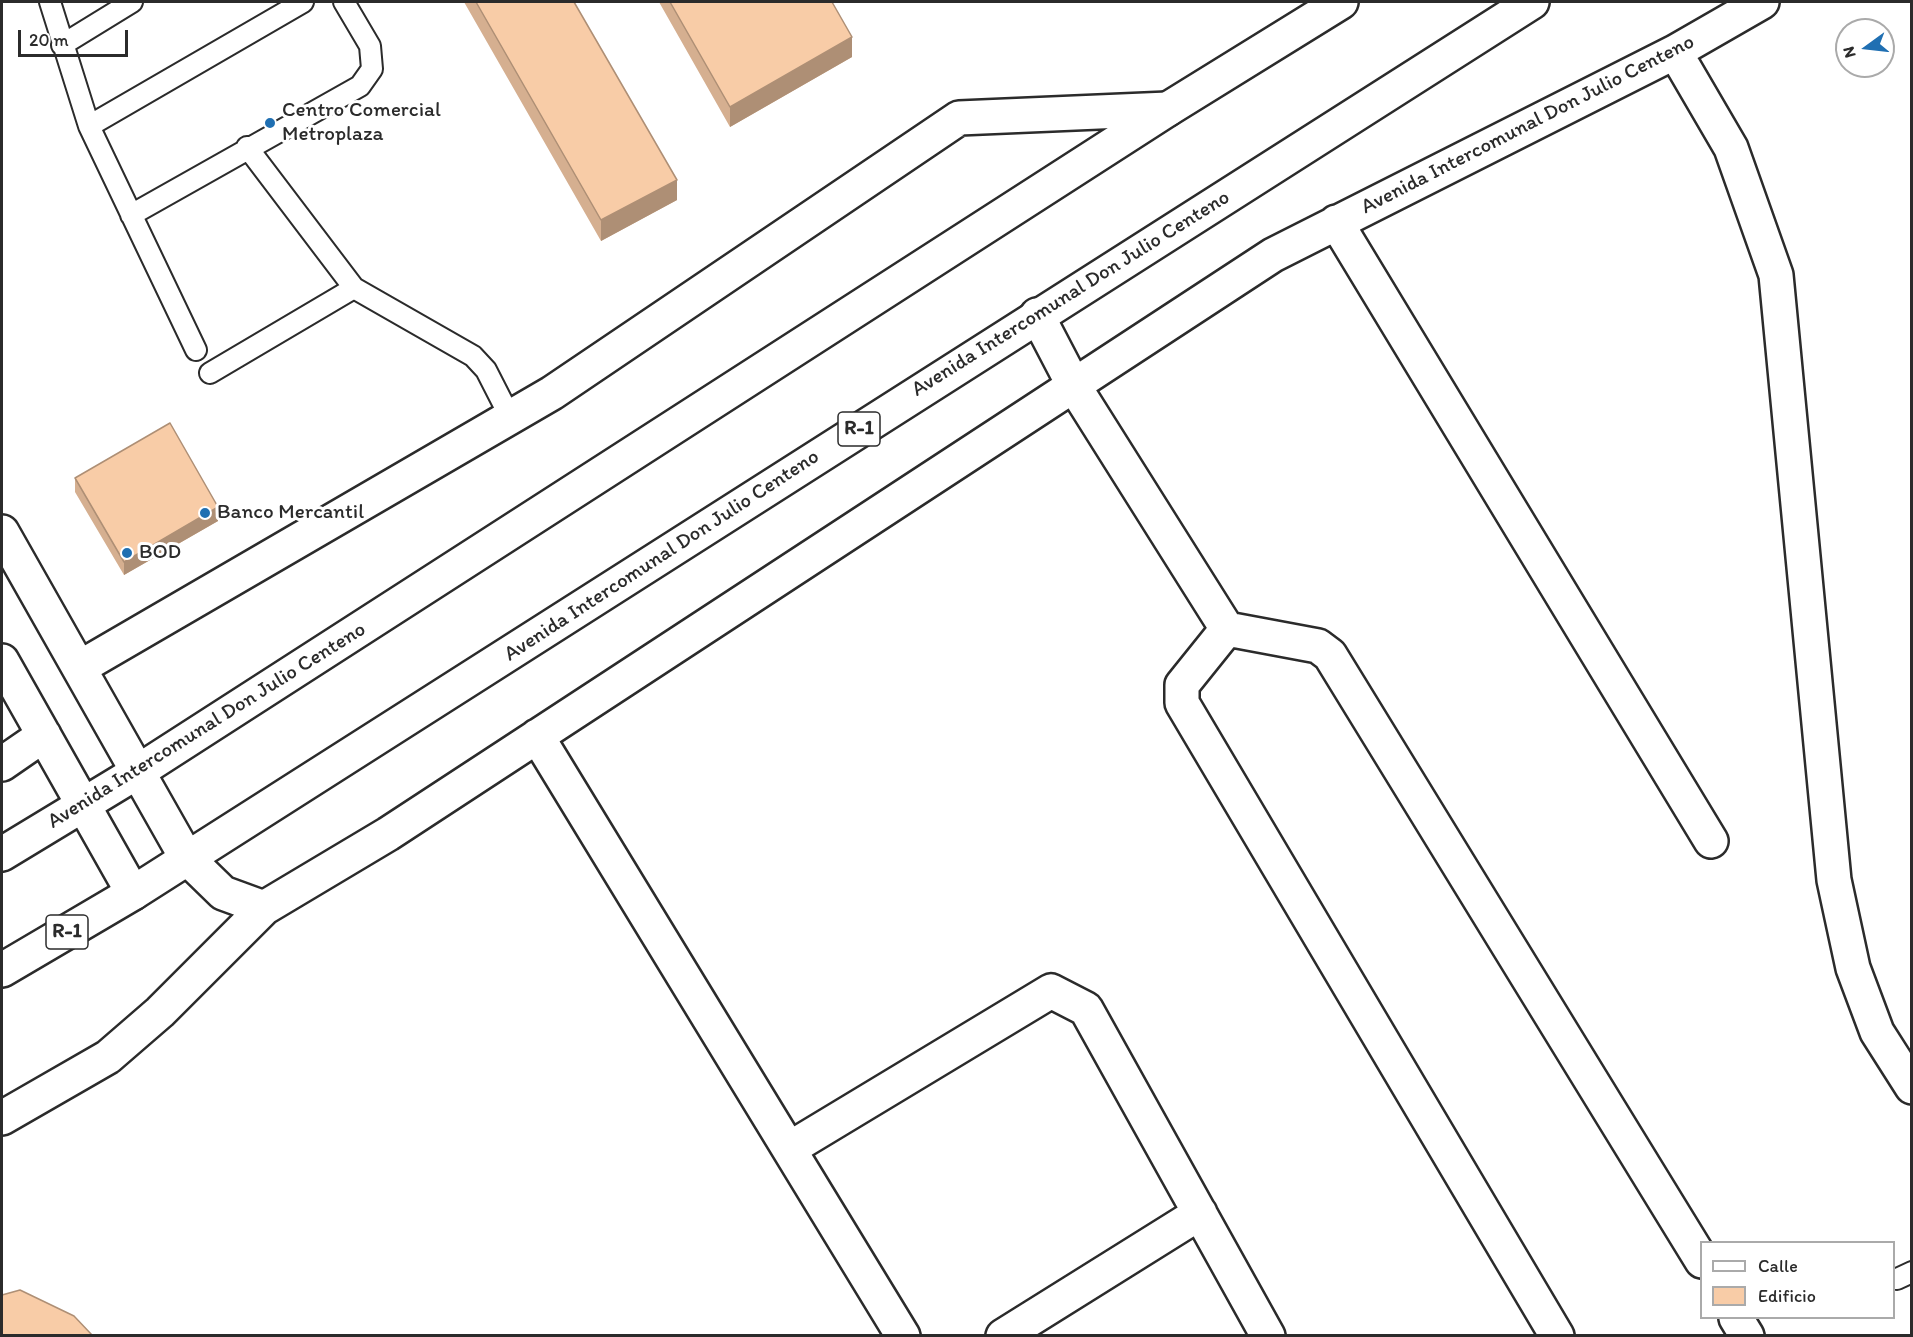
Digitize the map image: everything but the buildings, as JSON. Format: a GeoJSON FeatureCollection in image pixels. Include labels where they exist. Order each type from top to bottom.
{"type":"FeatureCollection","features":[{"type":"Feature","properties":{"kind":"street","name":"Avenida Intercomunal Don Julio Centeno"},"geometry":{"type":"LineString","coordinates":[[2,854],[139,771],[1168,109],[1341,2]]}},
{"type":"Feature","properties":{"kind":"street","name":"Avenida Intercomunal Don Julio Centeno"},"geometry":{"type":"LineString","coordinates":[[2,970],[132,893],[1036,315],[1532,2]]}},
{"type":"Feature","properties":{"kind":"street","name":"Avenida Intercomunal Don Julio Centeno"},"geometry":{"type":"LineString","coordinates":[[2,1118],[108,1057],[160,1012],[264,908],[388,834],[1273,255],[1675,52],[1762,2]]}},
{"type":"Feature","properties":{"kind":"street"},"geometry":{"type":"LineString","coordinates":[[1675,52],[1731,148],[1776,274],[1834,880],[1852,968],[1877,1032],[1911,1088]]}},
{"type":"Feature","properties":{"kind":"street","name":"Avenida Intercomunal Don Julio Centeno"},"geometry":{"type":"LineString","coordinates":[[79,668],[552,393],[959,118],[1168,109]]}},
{"type":"Feature","properties":{"kind":"street"},"geometry":{"type":"LineString","coordinates":[[1336,222],[1711,841]]}},
{"type":"Feature","properties":{"kind":"street"},"geometry":{"type":"LineString","coordinates":[[1036,315],[1074,386],[1227,629],[1318,646],[1330,655],[1700,1259]]}},
{"type":"Feature","properties":{"kind":"street"},"geometry":{"type":"LineString","coordinates":[[2,532],[186,857],[223,893],[264,908]]}},
{"type":"Feature","properties":{"kind":"street"},"geometry":{"type":"LineString","coordinates":[[1227,629],[1182,685],[1182,703],[1557,1335]]}},
{"type":"Feature","properties":{"kind":"street"},"geometry":{"type":"LineString","coordinates":[[2,661],[132,893]]}},
{"type":"Feature","properties":{"kind":"street"},"geometry":{"type":"LineString","coordinates":[[2,764],[44,735]]}},
{"type":"Feature","properties":{"kind":"street"},"geometry":{"type":"LineString","coordinates":[[537,736],[903,1335]]}},
{"type":"Feature","properties":{"kind":"street"},"geometry":{"type":"LineString","coordinates":[[789,1149],[1051,991],[1086,1009],[1268,1335]]}},
{"type":"Feature","properties":{"kind":"street"},"geometry":{"type":"LineString","coordinates":[[1003,1335],[1200,1213]]}},
{"type":"Feature","properties":{"kind":"street"},"geometry":{"type":"LineString","coordinates":[[1737,1319],[1747,1335]]}},
{"type":"Feature","properties":{"kind":"lane"},"geometry":{"type":"LineString","coordinates":[[50,2],[88,126],[196,350]]}},
{"type":"Feature","properties":{"kind":"lane"},"geometry":{"type":"LineString","coordinates":[[62,45],[132,2]]}},
{"type":"Feature","properties":{"kind":"lane"},"geometry":{"type":"LineString","coordinates":[[88,126],[303,2]]}},
{"type":"Feature","properties":{"kind":"lane"},"geometry":{"type":"LineString","coordinates":[[131,215],[247,147],[360,86],[372,69],[370,46],[344,2]]}},
{"type":"Feature","properties":{"kind":"lane"},"geometry":{"type":"LineString","coordinates":[[247,147],[354,288],[473,356],[486,370],[510,417]]}},
{"type":"Feature","properties":{"kind":"lane"},"geometry":{"type":"LineString","coordinates":[[210,373],[354,288]]}},
{"type":"Feature","properties":{"kind":"place","name":"Centro Comercial Metroplaza"},"geometry":{"type":"Point","coordinates":[270,123]}},
{"type":"Feature","properties":{"kind":"place","name":"Banco Mercantil"},"geometry":{"type":"Point","coordinates":[205,513]}},
{"type":"Feature","properties":{"kind":"place","name":"BOD"},"geometry":{"type":"Point","coordinates":[127,553]}}]}
